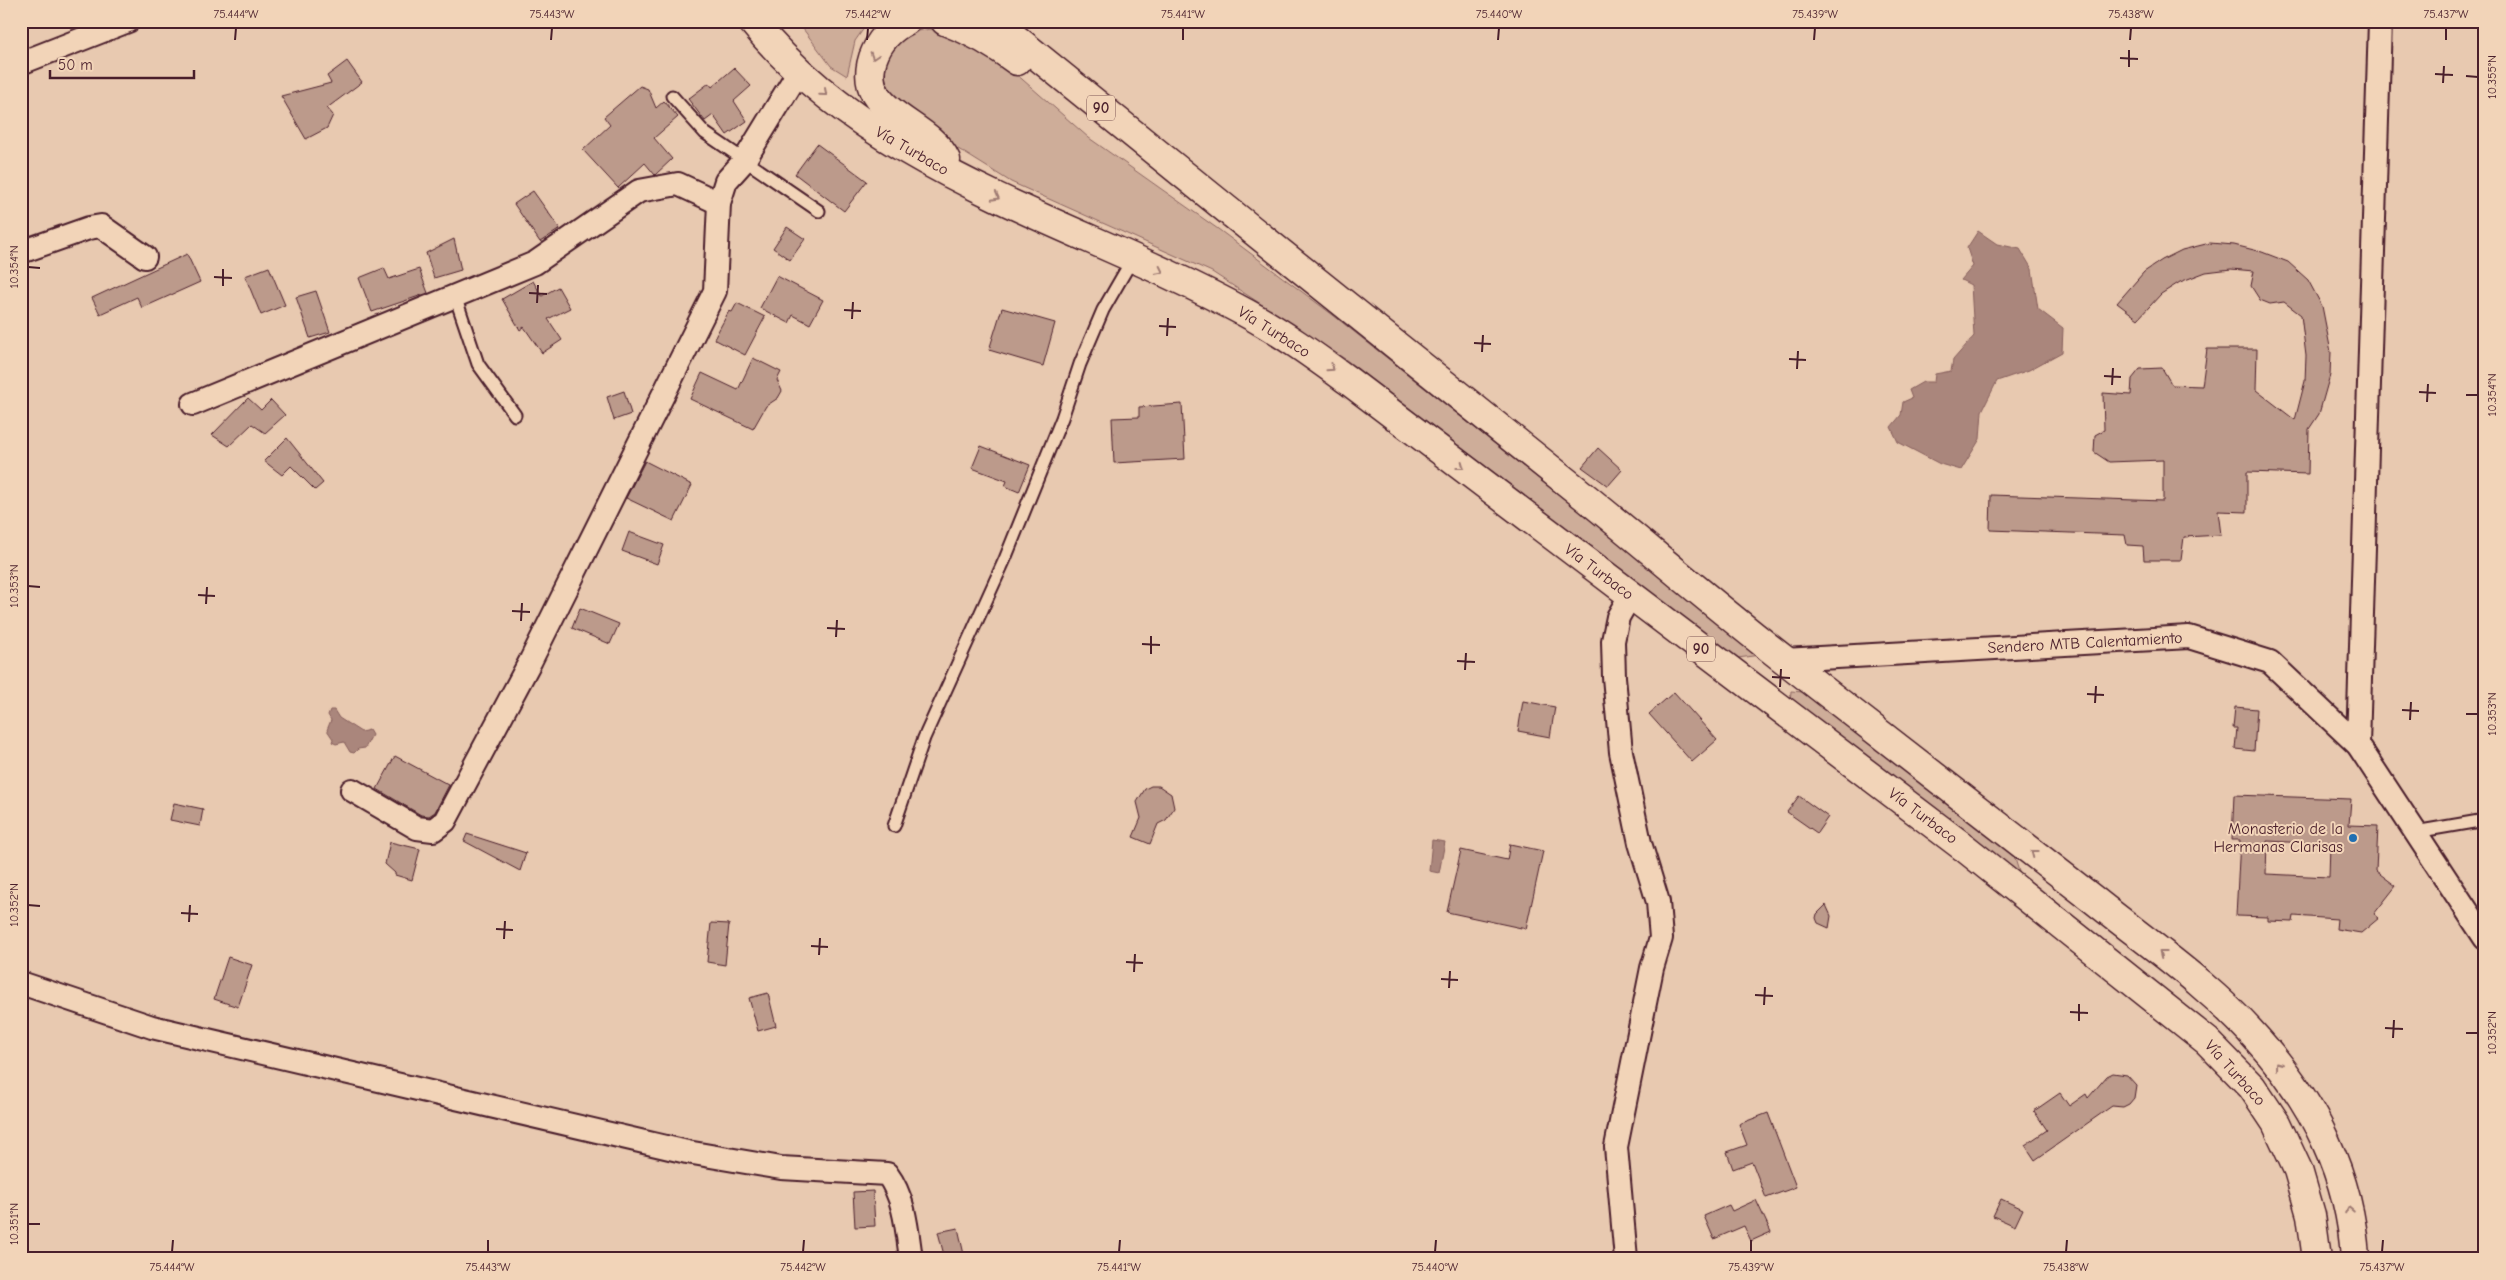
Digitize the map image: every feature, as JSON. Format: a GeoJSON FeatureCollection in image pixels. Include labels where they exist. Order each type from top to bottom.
{"type":"FeatureCollection","features":[{"type":"Feature","properties":{"kind":"highway","name":"Vía Turbaco"},"geometry":{"type":"LineString","coordinates":[[752,21],[799,71],[845,111],[952,174],[1009,204],[1133,258],[1247,313],[1304,350],[1350,382],[1966,849],[2207,1041],[2252,1087],[2276,1124],[2298,1170],[2311,1215],[2317,1259]]}},
{"type":"Feature","properties":{"kind":"highway"},"geometry":{"type":"LineString","coordinates":[[906,21],[883,38],[876,50],[871,63],[873,89],[880,104],[940,148],[952,174]]}},
{"type":"Feature","properties":{"kind":"highway"},"geometry":{"type":"LineString","coordinates":[[945,21],[972,32],[998,47],[1169,180],[1207,195]]}},
{"type":"Feature","properties":{"kind":"highway","name":"90"},"geometry":{"type":"LineString","coordinates":[[994,21],[1207,195],[1670,564],[1784,660],[1995,822],[2204,988],[2256,1037],[2282,1068],[2306,1104],[2330,1150],[2346,1192],[2351,1221],[2354,1259]]}},
{"type":"Feature","properties":{"kind":"street"},"geometry":{"type":"LineString","coordinates":[[21,63],[128,21]]}},
{"type":"Feature","properties":{"kind":"street"},"geometry":{"type":"LineString","coordinates":[[2358,745],[2380,21]]}},
{"type":"Feature","properties":{"kind":"street"},"geometry":{"type":"LineString","coordinates":[[352,790],[417,828],[433,830],[445,821],[562,599],[715,291],[719,202],[726,180],[744,161],[799,71]]}},
{"type":"Feature","properties":{"kind":"street"},"geometry":{"type":"LineString","coordinates":[[193,404],[535,263],[639,191],[678,184],[719,202]]}},
{"type":"Feature","properties":{"kind":"street"},"geometry":{"type":"LineString","coordinates":[[21,252],[89,228],[101,226],[145,257]]}},
{"type":"Feature","properties":{"kind":"street"},"geometry":{"type":"LineString","coordinates":[[1626,1259],[1616,1147],[1652,968],[1661,938],[1658,902],[1640,843],[1621,752],[1614,677],[1613,641],[1618,617],[1630,596]]}},
{"type":"Feature","properties":{"kind":"street","name":"Sendero MTB Calentamiento"},"geometry":{"type":"LineString","coordinates":[[1784,660],[2189,637],[2270,662],[2358,745],[2485,938]]}},
{"type":"Feature","properties":{"kind":"street"},"geometry":{"type":"LineString","coordinates":[[21,983],[152,1028],[687,1152],[781,1168],[887,1174],[895,1184],[904,1209],[911,1259]]}},
{"type":"Feature","properties":{"kind":"lane"},"geometry":{"type":"LineString","coordinates":[[672,96],[705,133],[819,211]]}},
{"type":"Feature","properties":{"kind":"lane"},"geometry":{"type":"LineString","coordinates":[[894,826],[924,738],[1005,559],[1084,355],[1103,310],[1133,258]]}},
{"type":"Feature","properties":{"kind":"lane"},"geometry":{"type":"LineString","coordinates":[[455,296],[478,364],[515,415]]}},
{"type":"Feature","properties":{"kind":"lane"},"geometry":{"type":"LineString","coordinates":[[2415,832],[2485,820]]}},
{"type":"Feature","properties":{"kind":"shaded area"},"geometry":{"type":"Polygon","coordinates":[[[797,21],[869,21],[855,41],[847,76],[831,66],[797,21]]]}},
{"type":"Feature","properties":{"kind":"shaded area"},"geometry":{"type":"Polygon","coordinates":[[[931,29],[964,38],[998,58],[1089,138],[1218,229],[1333,315],[1760,655],[1738,658],[1345,359],[1212,272],[1011,182],[907,117],[887,97],[884,69],[888,49],[903,33],[931,29]]]}},
{"type":"Feature","properties":{"kind":"shaded area"},"geometry":{"type":"Polygon","coordinates":[[[1978,231],[1997,244],[2020,249],[2032,269],[2038,309],[2063,328],[2062,352],[2029,370],[1997,381],[1982,411],[1980,439],[1961,470],[1940,464],[1898,442],[1891,427],[1901,415],[1903,402],[1912,398],[1909,390],[1923,382],[1934,382],[1935,374],[1951,371],[1953,360],[1974,336],[1971,285],[1961,280],[1973,266],[1967,248],[1978,231]]]}},
{"type":"Feature","properties":{"kind":"shaded area"},"geometry":{"type":"Polygon","coordinates":[[[1791,691],[1803,692],[2013,852],[2020,875],[1790,702],[1791,691]]]}},
{"type":"Feature","properties":{"kind":"shaded area"},"geometry":{"type":"Polygon","coordinates":[[[330,710],[334,710],[339,718],[361,732],[369,730],[372,735],[365,748],[358,749],[354,753],[350,752],[344,742],[336,744],[332,742],[333,739],[327,730],[331,720],[328,715],[330,710]]]}},
{"type":"Feature","properties":{"kind":"shaded area"},"geometry":{"type":"Polygon","coordinates":[[[1432,840],[1445,842],[1439,873],[1429,871],[1432,840]]]}},
{"type":"Feature","properties":{"kind":"building"},"geometry":{"type":"Polygon","coordinates":[[[347,61],[362,82],[327,108],[333,115],[327,128],[306,139],[281,96],[331,83],[327,76],[347,61]]]}},
{"type":"Feature","properties":{"kind":"building"},"geometry":{"type":"Polygon","coordinates":[[[734,68],[751,86],[734,101],[747,121],[727,135],[713,115],[705,121],[688,99],[709,83],[712,87],[734,68]]]}},
{"type":"Feature","properties":{"kind":"building"},"geometry":{"type":"Polygon","coordinates":[[[640,86],[648,89],[656,108],[664,101],[678,117],[654,138],[672,159],[655,175],[645,163],[618,188],[583,150],[610,125],[604,117],[640,86]]]}},
{"type":"Feature","properties":{"kind":"building"},"geometry":{"type":"Polygon","coordinates":[[[817,144],[867,181],[844,211],[795,174],[817,144]]]}},
{"type":"Feature","properties":{"kind":"building"},"geometry":{"type":"Polygon","coordinates":[[[533,191],[560,229],[540,242],[514,204],[533,191]]]}},
{"type":"Feature","properties":{"kind":"building"},"geometry":{"type":"Polygon","coordinates":[[[787,227],[805,239],[790,260],[773,248],[787,227]]]}},
{"type":"Feature","properties":{"kind":"building"},"geometry":{"type":"Polygon","coordinates":[[[454,239],[461,270],[434,278],[426,253],[454,239]]]}},
{"type":"Feature","properties":{"kind":"building"},"geometry":{"type":"Polygon","coordinates":[[[2210,243],[2234,245],[2262,252],[2288,262],[2308,280],[2322,306],[2331,352],[2330,375],[2319,414],[2309,429],[2308,474],[2247,472],[2247,512],[2218,511],[2221,535],[2184,537],[2181,560],[2144,560],[2143,546],[2127,545],[2125,535],[1990,530],[1991,495],[2163,501],[2163,460],[2109,462],[2094,452],[2095,435],[2104,430],[2103,393],[2131,395],[2132,379],[2140,369],[2162,368],[2172,385],[2202,386],[2207,349],[2257,349],[2256,390],[2295,420],[2305,381],[2306,356],[2301,315],[2284,302],[2270,304],[2260,300],[2251,286],[2254,271],[2231,269],[2206,272],[2180,282],[2161,294],[2138,319],[2117,303],[2144,272],[2162,260],[2182,250],[2210,243]]]}},
{"type":"Feature","properties":{"kind":"building"},"geometry":{"type":"Polygon","coordinates":[[[187,254],[200,282],[142,308],[137,297],[100,314],[92,298],[187,254]]]}},
{"type":"Feature","properties":{"kind":"building"},"geometry":{"type":"Polygon","coordinates":[[[269,267],[285,305],[261,315],[245,276],[269,267]]]}},
{"type":"Feature","properties":{"kind":"building"},"geometry":{"type":"Polygon","coordinates":[[[384,268],[389,279],[419,269],[428,293],[372,312],[359,278],[384,268]]]}},
{"type":"Feature","properties":{"kind":"building"},"geometry":{"type":"Polygon","coordinates":[[[777,276],[823,300],[810,324],[793,315],[789,323],[760,308],[777,276]]]}},
{"type":"Feature","properties":{"kind":"building"},"geometry":{"type":"Polygon","coordinates":[[[533,281],[542,296],[558,287],[570,308],[548,319],[562,340],[542,353],[524,327],[520,330],[502,299],[533,281]]]}},
{"type":"Feature","properties":{"kind":"building"},"geometry":{"type":"Polygon","coordinates":[[[316,291],[330,332],[310,338],[296,297],[316,291]]]}},
{"type":"Feature","properties":{"kind":"building"},"geometry":{"type":"Polygon","coordinates":[[[737,303],[765,317],[745,355],[714,339],[729,311],[732,312],[737,303]]]}},
{"type":"Feature","properties":{"kind":"building"},"geometry":{"type":"Polygon","coordinates":[[[1002,308],[1055,323],[1043,366],[989,350],[1002,308]]]}},
{"type":"Feature","properties":{"kind":"building"},"geometry":{"type":"Polygon","coordinates":[[[753,358],[781,372],[777,380],[782,391],[778,398],[766,406],[753,429],[690,399],[702,373],[738,390],[753,358]]]}},
{"type":"Feature","properties":{"kind":"building"},"geometry":{"type":"Polygon","coordinates":[[[624,391],[631,414],[614,420],[607,397],[624,391]]]}},
{"type":"Feature","properties":{"kind":"building"},"geometry":{"type":"Polygon","coordinates":[[[248,398],[261,410],[271,400],[285,415],[265,433],[252,424],[229,446],[212,435],[248,398]]]}},
{"type":"Feature","properties":{"kind":"building"},"geometry":{"type":"Polygon","coordinates":[[[1182,404],[1185,459],[1114,463],[1112,418],[1139,417],[1139,407],[1182,404]]]}},
{"type":"Feature","properties":{"kind":"building"},"geometry":{"type":"Polygon","coordinates":[[[287,438],[323,483],[315,490],[291,466],[282,475],[264,461],[287,438]]]}},
{"type":"Feature","properties":{"kind":"building"},"geometry":{"type":"Polygon","coordinates":[[[981,446],[1030,465],[1019,492],[1005,486],[1007,481],[972,468],[981,446]]]}},
{"type":"Feature","properties":{"kind":"building"},"geometry":{"type":"Polygon","coordinates":[[[1598,448],[1622,470],[1608,486],[1582,467],[1598,448]]]}},
{"type":"Feature","properties":{"kind":"building"},"geometry":{"type":"Polygon","coordinates":[[[645,461],[692,485],[674,521],[626,498],[645,461]]]}},
{"type":"Feature","properties":{"kind":"building"},"geometry":{"type":"Polygon","coordinates":[[[629,532],[664,545],[657,564],[622,551],[629,532]]]}},
{"type":"Feature","properties":{"kind":"building"},"geometry":{"type":"Polygon","coordinates":[[[580,608],[619,624],[610,644],[572,628],[580,608]]]}},
{"type":"Feature","properties":{"kind":"building"},"geometry":{"type":"Polygon","coordinates":[[[1674,692],[1717,740],[1692,762],[1649,714],[1674,692]]]}},
{"type":"Feature","properties":{"kind":"building"},"geometry":{"type":"Polygon","coordinates":[[[1523,701],[1555,707],[1550,737],[1518,731],[1523,701]]]}},
{"type":"Feature","properties":{"kind":"building"},"geometry":{"type":"Polygon","coordinates":[[[2235,707],[2257,709],[2254,751],[2235,749],[2237,728],[2233,728],[2235,707]]]}},
{"type":"Feature","properties":{"kind":"building"},"geometry":{"type":"Polygon","coordinates":[[[395,756],[449,785],[435,812],[429,816],[421,815],[377,789],[395,756]]]}},
{"type":"Feature","properties":{"kind":"building"},"geometry":{"type":"Polygon","coordinates":[[[1151,786],[1159,786],[1171,794],[1174,808],[1166,820],[1158,824],[1150,844],[1133,837],[1141,818],[1137,802],[1145,789],[1151,786]]]}},
{"type":"Feature","properties":{"kind":"building"},"geometry":{"type":"Polygon","coordinates":[[[2234,795],[2351,799],[2349,825],[2378,826],[2376,871],[2396,886],[2374,914],[2379,918],[2361,933],[2336,929],[2337,919],[2294,916],[2293,922],[2268,921],[2268,917],[2236,916],[2240,840],[2232,840],[2234,795]],[[2267,841],[2266,874],[2329,877],[2330,844],[2267,841]]]}},
{"type":"Feature","properties":{"kind":"building"},"geometry":{"type":"Polygon","coordinates":[[[1799,796],[1828,817],[1817,833],[1787,812],[1799,796]]]}},
{"type":"Feature","properties":{"kind":"building"},"geometry":{"type":"Polygon","coordinates":[[[174,803],[203,809],[200,826],[170,820],[174,803]]]}},
{"type":"Feature","properties":{"kind":"building"},"geometry":{"type":"Polygon","coordinates":[[[467,834],[526,853],[520,871],[464,841],[467,834]]]}},
{"type":"Feature","properties":{"kind":"building"},"geometry":{"type":"Polygon","coordinates":[[[390,842],[420,849],[412,880],[395,875],[385,864],[390,842]]]}},
{"type":"Feature","properties":{"kind":"building"},"geometry":{"type":"Polygon","coordinates":[[[1510,844],[1543,851],[1526,929],[1447,912],[1461,850],[1507,860],[1510,844]]]}},
{"type":"Feature","properties":{"kind":"building"},"geometry":{"type":"Polygon","coordinates":[[[1826,905],[1831,916],[1829,928],[1818,923],[1816,918],[1817,914],[1826,905]]]}},
{"type":"Feature","properties":{"kind":"building"},"geometry":{"type":"Polygon","coordinates":[[[711,923],[729,924],[725,965],[707,962],[711,923]]]}},
{"type":"Feature","properties":{"kind":"building"},"geometry":{"type":"Polygon","coordinates":[[[228,957],[252,965],[238,1007],[214,999],[228,957]]]}},
{"type":"Feature","properties":{"kind":"building"},"geometry":{"type":"Polygon","coordinates":[[[768,993],[776,1026],[758,1031],[749,998],[768,993]]]}},
{"type":"Feature","properties":{"kind":"building"},"geometry":{"type":"Polygon","coordinates":[[[2113,1073],[2127,1075],[2136,1085],[2134,1098],[2129,1104],[2123,1107],[2112,1106],[2035,1160],[2025,1145],[2047,1130],[2034,1111],[2060,1093],[2069,1106],[2086,1094],[2088,1098],[2107,1076],[2113,1073]]]}},
{"type":"Feature","properties":{"kind":"building"},"geometry":{"type":"Polygon","coordinates":[[[1768,1113],[1796,1187],[1766,1198],[1752,1162],[1733,1169],[1727,1152],[1747,1145],[1739,1124],[1768,1113]]]}},
{"type":"Feature","properties":{"kind":"building"},"geometry":{"type":"Polygon","coordinates":[[[873,1191],[875,1226],[855,1227],[853,1192],[873,1191]]]}},
{"type":"Feature","properties":{"kind":"building"},"geometry":{"type":"Polygon","coordinates":[[[2001,1199],[2023,1209],[2015,1226],[1993,1216],[2001,1199]]]}},
{"type":"Feature","properties":{"kind":"building"},"geometry":{"type":"Polygon","coordinates":[[[1756,1200],[1771,1232],[1751,1241],[1744,1226],[1714,1239],[1704,1216],[1729,1205],[1732,1211],[1756,1200]]]}},
{"type":"Feature","properties":{"kind":"building"},"geometry":{"type":"Polygon","coordinates":[[[958,1228],[965,1259],[945,1259],[938,1232],[958,1228]]]}},
{"type":"Feature","properties":{"kind":"place","name":"Monasterio de la Hermanas Clarisas"},"geometry":{"type":"Point","coordinates":[2353,838]}}]}
